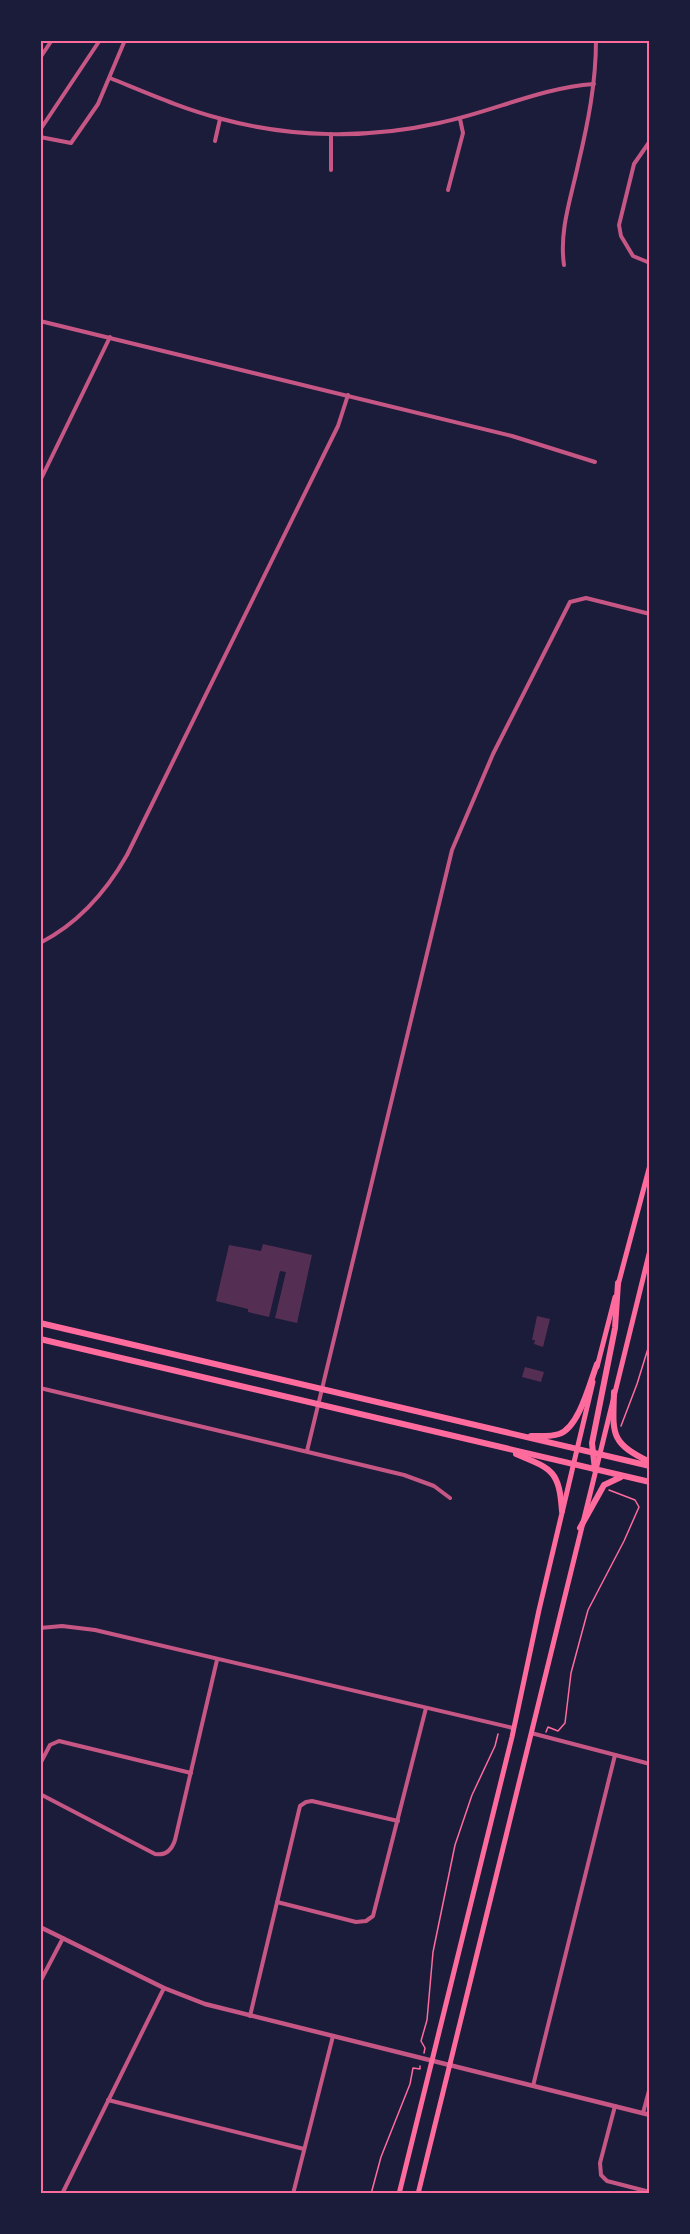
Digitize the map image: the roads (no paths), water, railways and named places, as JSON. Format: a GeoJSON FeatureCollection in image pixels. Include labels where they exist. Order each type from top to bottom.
{"type":"FeatureCollection","features":[{"type":"Feature","properties":{"kind":"main road"},"geometry":{"type":"LineString","coordinates":[[399,2193],[513,1728],[597,1364],[650,1165]]}},
{"type":"Feature","properties":{"kind":"main road"},"geometry":{"type":"LineString","coordinates":[[595,1453],[614,1392],[650,1250]]}},
{"type":"Feature","properties":{"kind":"main road"},"geometry":{"type":"LineString","coordinates":[[418,2193],[595,1470],[595,1453],[592,1443],[615,1328],[618,1283]]}},
{"type":"Feature","properties":{"kind":"main road"},"geometry":{"type":"LineString","coordinates":[[40,1323],[577,1449],[650,1464]]}},
{"type":"Feature","properties":{"kind":"main road"},"geometry":{"type":"LineString","coordinates":[[40,1339],[650,1482]]}},
{"type":"Feature","properties":{"kind":"main road"},"geometry":{"type":"LineString","coordinates":[[522,1436],[548,1436],[566,1431],[578,1416],[597,1364]]}},
{"type":"Feature","properties":{"kind":"main road"},"geometry":{"type":"LineString","coordinates":[[614,1392],[616,1437],[627,1450],[650,1464]]}},
{"type":"Feature","properties":{"kind":"main road"},"geometry":{"type":"LineString","coordinates":[[498,1447],[538,1463],[550,1471],[560,1488],[562,1511]]}},
{"type":"Feature","properties":{"kind":"main road"},"geometry":{"type":"LineString","coordinates":[[580,1528],[604,1485],[625,1476]]}},
{"type":"Feature","properties":{"kind":"street"},"geometry":{"type":"LineString","coordinates":[[40,58],[52,40]]}},
{"type":"Feature","properties":{"kind":"street"},"geometry":{"type":"LineString","coordinates":[[40,130],[100,40]]}},
{"type":"Feature","properties":{"kind":"street"},"geometry":{"type":"LineString","coordinates":[[40,137],[71,143],[98,104],[125,40]]}},
{"type":"Feature","properties":{"kind":"street"},"geometry":{"type":"LineString","coordinates":[[564,265],[562,237],[590,114],[596,40]]}},
{"type":"Feature","properties":{"kind":"street"},"geometry":{"type":"LineString","coordinates":[[110,78],[166,101],[220,119],[278,130],[332,134],[399,130],[460,118],[555,88],[594,84]]}},
{"type":"Feature","properties":{"kind":"street"},"geometry":{"type":"LineString","coordinates":[[448,190],[463,134],[460,118]]}},
{"type":"Feature","properties":{"kind":"street"},"geometry":{"type":"LineString","coordinates":[[215,141],[220,119]]}},
{"type":"Feature","properties":{"kind":"street"},"geometry":{"type":"LineString","coordinates":[[332,134],[332,170]]}},
{"type":"Feature","properties":{"kind":"street"},"geometry":{"type":"LineString","coordinates":[[650,141],[634,164],[619,225],[621,236],[633,256],[650,263]]}},
{"type":"Feature","properties":{"kind":"street"},"geometry":{"type":"LineString","coordinates":[[40,321],[512,436],[595,462]]}},
{"type":"Feature","properties":{"kind":"street"},"geometry":{"type":"LineString","coordinates":[[40,481],[110,337]]}},
{"type":"Feature","properties":{"kind":"street"},"geometry":{"type":"LineString","coordinates":[[40,943],[81,915],[108,885],[123,862],[212,687],[338,426],[348,395]]}},
{"type":"Feature","properties":{"kind":"street"},"geometry":{"type":"LineString","coordinates":[[307,1451],[452,850],[465,818],[493,754],[570,602],[586,598],[650,614]]}},
{"type":"Feature","properties":{"kind":"street"},"geometry":{"type":"LineString","coordinates":[[40,1388],[421,1480],[450,1498]]}},
{"type":"Feature","properties":{"kind":"street"},"geometry":{"type":"LineString","coordinates":[[40,1628],[62,1626],[95,1630],[513,1728]]}},
{"type":"Feature","properties":{"kind":"street"},"geometry":{"type":"LineString","coordinates":[[40,1794],[155,1854],[163,1854],[169,1850],[175,1840],[217,1660]]}},
{"type":"Feature","properties":{"kind":"street"},"geometry":{"type":"LineString","coordinates":[[277,1902],[356,1922],[369,1920],[374,1913],[426,1708]]}},
{"type":"Feature","properties":{"kind":"street"},"geometry":{"type":"LineString","coordinates":[[530,1732],[650,1764]]}},
{"type":"Feature","properties":{"kind":"street"},"geometry":{"type":"LineString","coordinates":[[40,1764],[50,1745],[59,1741],[191,1773]]}},
{"type":"Feature","properties":{"kind":"street"},"geometry":{"type":"LineString","coordinates":[[533,2086],[615,1755]]}},
{"type":"Feature","properties":{"kind":"street"},"geometry":{"type":"LineString","coordinates":[[250,2016],[298,1810],[303,1803],[317,1802],[398,1821]]}},
{"type":"Feature","properties":{"kind":"street"},"geometry":{"type":"LineString","coordinates":[[40,1927],[164,1988],[199,2002],[650,2115]]}},
{"type":"Feature","properties":{"kind":"street"},"geometry":{"type":"LineString","coordinates":[[40,1982],[63,1938]]}},
{"type":"Feature","properties":{"kind":"street"},"geometry":{"type":"LineString","coordinates":[[62,2193],[164,1988]]}},
{"type":"Feature","properties":{"kind":"street"},"geometry":{"type":"LineString","coordinates":[[293,2193],[333,2036]]}},
{"type":"Feature","properties":{"kind":"street"},"geometry":{"type":"LineString","coordinates":[[643,2114],[650,2087]]}},
{"type":"Feature","properties":{"kind":"street"},"geometry":{"type":"LineString","coordinates":[[108,2100],[304,2149]]}},
{"type":"Feature","properties":{"kind":"street"},"geometry":{"type":"LineString","coordinates":[[615,2106],[600,2163],[601,2175],[607,2181],[650,2192]]}}]}
